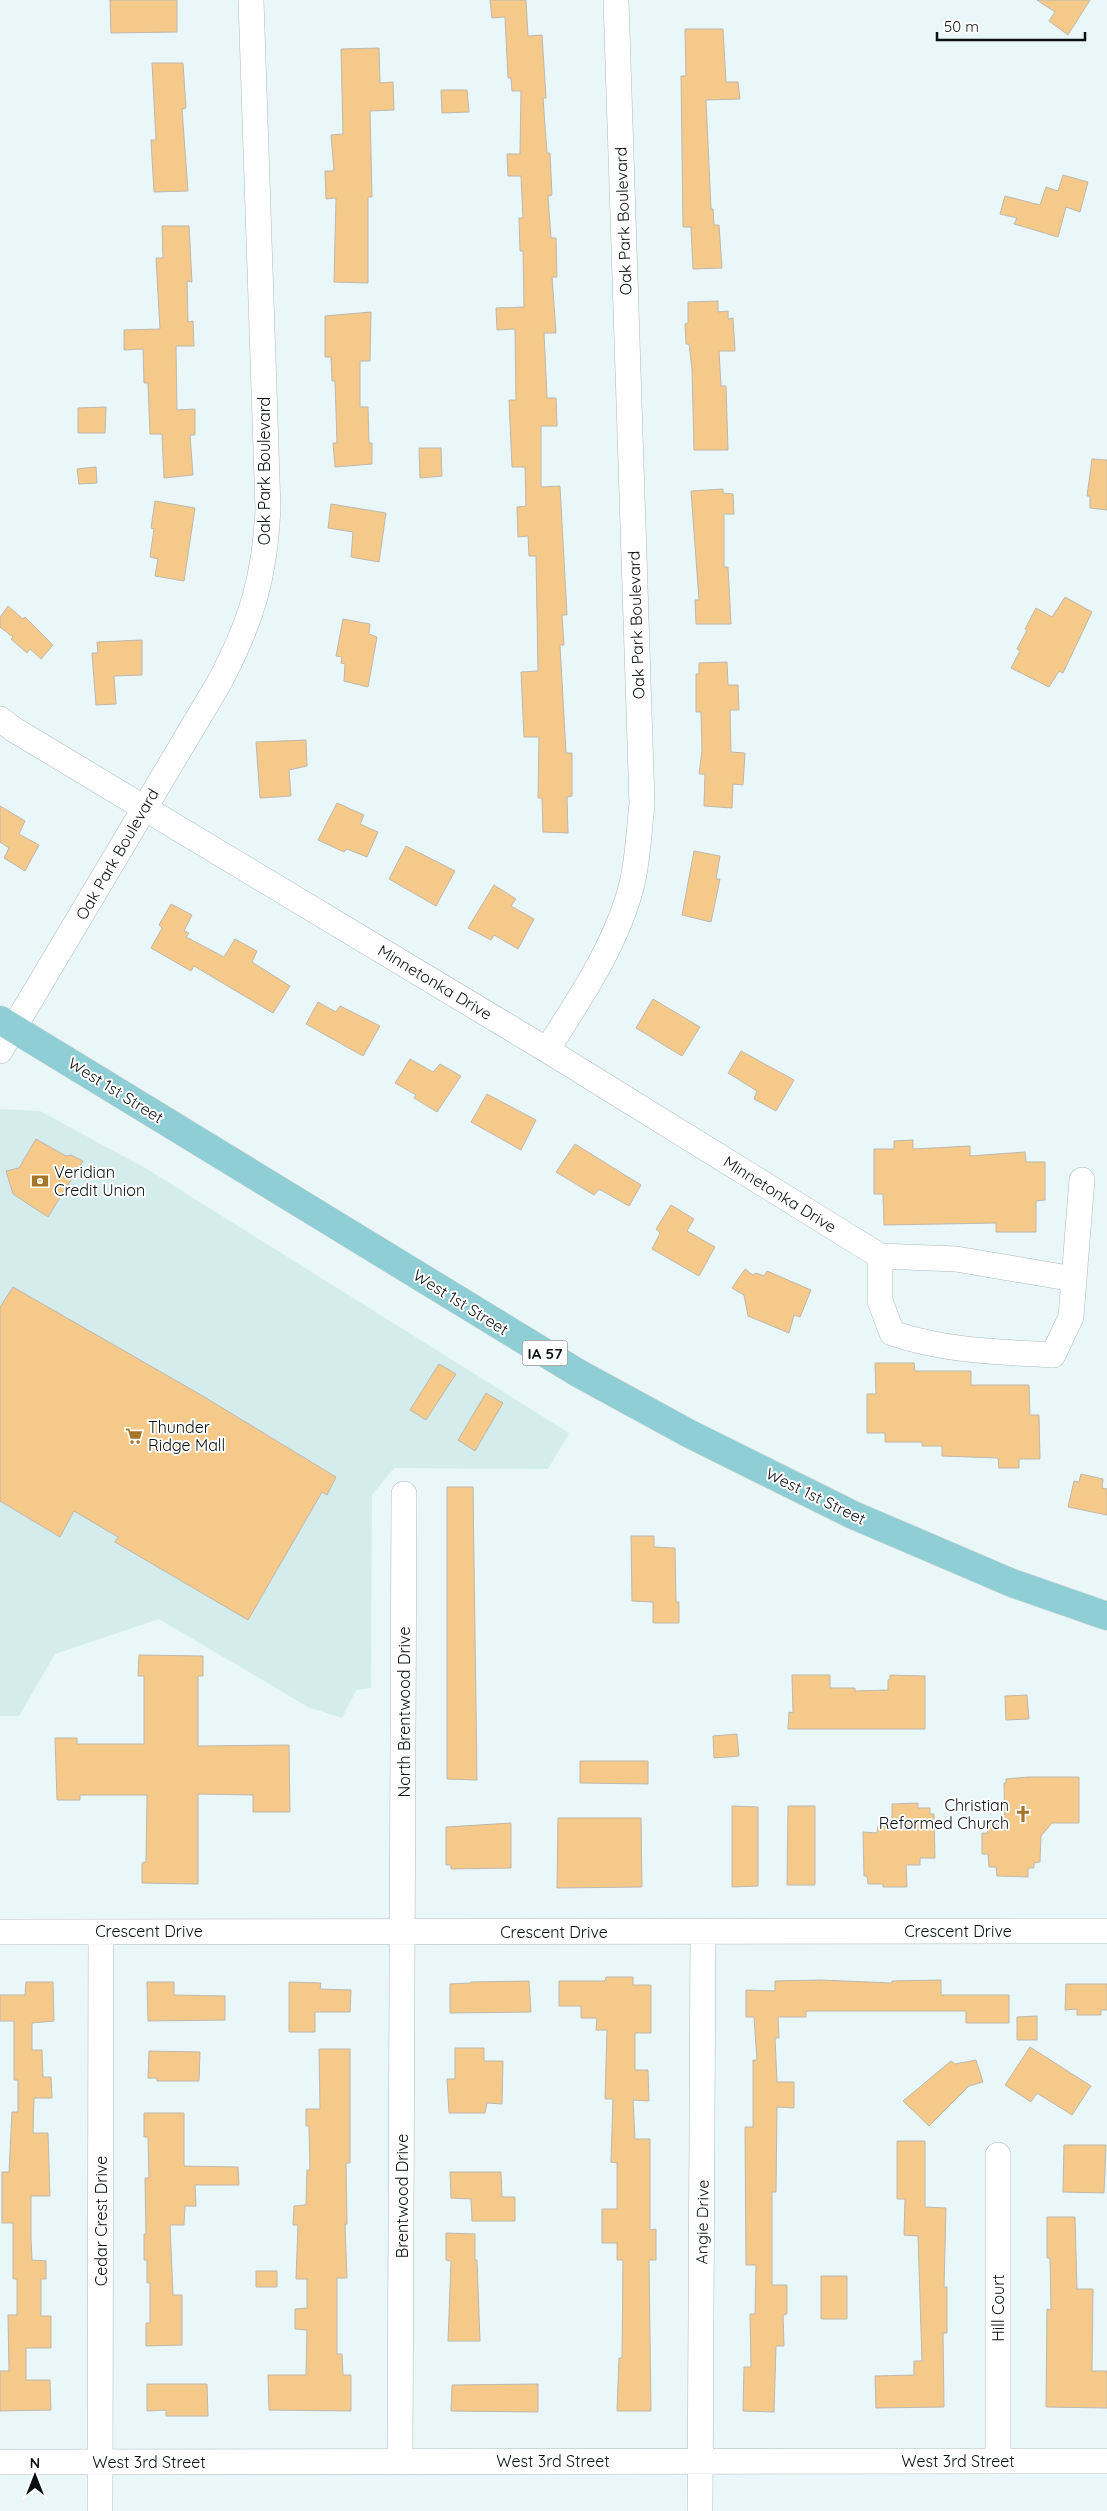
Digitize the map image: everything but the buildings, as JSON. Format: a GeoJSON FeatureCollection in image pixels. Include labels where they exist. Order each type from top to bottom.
{"type":"FeatureCollection","features":[{"type":"Feature","properties":{"kind":"main road","name":"West 1st Street"},"geometry":{"type":"LineString","coordinates":[[7,1024],[578,1373],[680,1429],[861,1519],[1012,1583],[1107,1616]]}},
{"type":"Feature","properties":{"kind":"street","name":"Oak Park Boulevard"},"geometry":{"type":"LineString","coordinates":[[0,1051],[7,1024],[144,807],[238,646],[253,610],[267,540],[267,466],[251,0]]}},
{"type":"Feature","properties":{"kind":"street","name":"Oak Park Boulevard"},"geometry":{"type":"LineString","coordinates":[[547,1050],[585,989],[618,923],[632,884],[642,804],[616,0]]}},
{"type":"Feature","properties":{"kind":"street","name":"Minnetonka Drive"},"geometry":{"type":"LineString","coordinates":[[0,719],[13,729],[547,1050],[874,1252]]}},
{"type":"Feature","properties":{"kind":"street"},"geometry":{"type":"LineString","coordinates":[[1074,1279],[956,1259],[874,1252],[880,1301],[892,1333],[922,1343],[981,1351],[1053,1355],[1071,1317],[1082,1180]]}},
{"type":"Feature","properties":{"kind":"street","name":"North Brentwood Drive"},"geometry":{"type":"LineString","coordinates":[[403,1931],[404,1494]]}},
{"type":"Feature","properties":{"kind":"street","name":"Brentwood Drive"},"geometry":{"type":"LineString","coordinates":[[400,2462],[403,1931]]}},
{"type":"Feature","properties":{"kind":"street","name":"Crescent Drive"},"geometry":{"type":"LineString","coordinates":[[0,1932],[1107,1931]]}},
{"type":"Feature","properties":{"kind":"street","name":"Cedar Crest Drive"},"geometry":{"type":"LineString","coordinates":[[100,2511],[101,1932]]}},
{"type":"Feature","properties":{"kind":"street","name":"Angie Drive"},"geometry":{"type":"LineString","coordinates":[[700,2511],[703,1932]]}},
{"type":"Feature","properties":{"kind":"street","name":"Hill Court"},"geometry":{"type":"LineString","coordinates":[[998,2155],[998,2461]]}},
{"type":"Feature","properties":{"kind":"street","name":"West 3rd Street"},"geometry":{"type":"LineString","coordinates":[[0,2462],[1107,2461]]}},
{"type":"Feature","properties":{"kind":"shaded area"},"geometry":{"type":"Polygon","coordinates":[[[0,1109],[40,1111],[147,1169],[569,1433],[548,1469],[394,1468],[372,1495],[371,1688],[356,1690],[342,1718],[308,1707],[159,1619],[55,1654],[19,1716],[0,1716],[0,1109]]]}},
{"type":"Feature","properties":{"kind":"place","name":"Veridian Credit Union"},"geometry":{"type":"Point","coordinates":[40,1181]}},
{"type":"Feature","properties":{"kind":"place","name":"Thunder Ridge Mall"},"geometry":{"type":"Point","coordinates":[134,1436]}},
{"type":"Feature","properties":{"kind":"place","name":"Christian Reformed Church"},"geometry":{"type":"Point","coordinates":[1023,1814]}}]}
